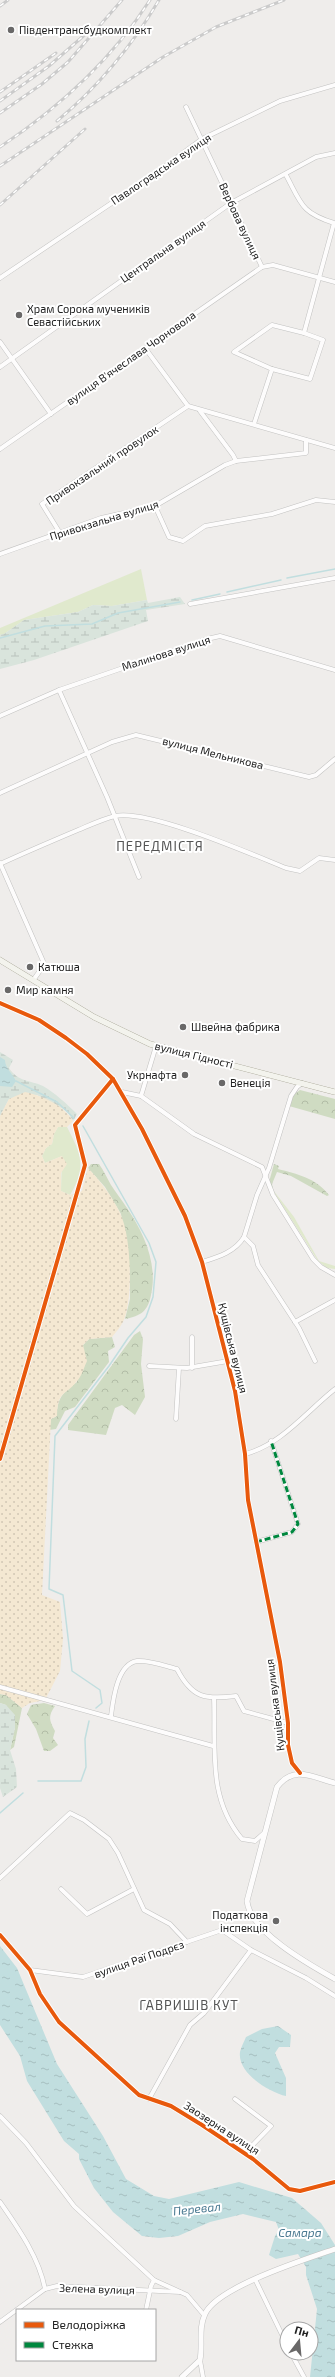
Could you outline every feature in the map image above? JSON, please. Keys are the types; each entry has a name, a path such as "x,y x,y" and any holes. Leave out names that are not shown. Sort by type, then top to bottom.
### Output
{"main road":[{"name":"вулиця Гідності","path":"0,960 113,1027 156,1046 335,1092"}],"street":[{"name":"Павлоградська вулиця","path":"0,278 146,180 202,139 280,101 335,86"},
{"name":"Вербова вулиця","path":"186,107 262,267 273,265 335,282"},
{"name":"Центральна вулиця","path":"0,367 231,203 286,175 316,157 335,153"},
{"path":"286,175 307,211 313,216 334,223 304,333"},
{"name":"вулиця В'ячеслава Чорновола","path":"0,449 262,267"},
{"path":"272,325 304,333 323,340 310,379 272,369 234,352 272,325"},
{"path":"0,342 51,414"},
{"path":"146,348 188,406 335,448"},
{"path":"254,424 272,369"},
{"name":"Привокзальний провулок","path":"60,533 42,504 188,406"},
{"path":"200,410 234,455 236,462"},
{"name":"Привокзальна вулиця","path":"0,554 101,518 155,506 225,465 236,462 306,453 306,440"},
{"path":"155,506 169,537 183,541 205,526 272,514 316,500 335,502"},
{"path":"190,604 335,578"},
{"name":"Малинова вулиця","path":"0,716 59,690 220,636 335,670"},
{"path":"59,690 115,816 138,877"},
{"name":"вулиця Мельникова","path":"0,793 87,753 136,734 309,777 316,776 335,759"},
{"path":"34,979 40,972 43,961 0,863 115,816 127,815 165,823 220,842 286,868 300,871 320,858 335,860"},
{"name":"Кущівська вулиця","path":"0,1003 39,1020 87,1054 113,1079 122,1092 185,1216 202,1262 235,1391 245,1454 248,1500 280,1662 288,1723 288,1745 292,1763 300,1773"},
{"path":"141,1096 156,1046"},
{"path":"0,1459 85,1165 75,1125 113,1079"},
{"path":"202,1262 223,1255 236,1247 244,1237 257,1194 266,1176 291,1096 297,1087 303,1083"},
{"path":"122,1092 141,1096 199,1137 255,1161 262,1166 273,1195 313,1259 321,1267 335,1274"},
{"path":"244,1237 252,1246 258,1265 295,1322 315,1361"},
{"path":"295,1322 335,1300"},
{"path":"192,1336 192,1368"},
{"path":"149,1366 192,1368 228,1361"},
{"path":"176,1419 180,1368"},
{"path":"245,1454 255,1451 271,1441 335,1389"},
{"path":"256,1542 292,1532 298,1524 271,1441"},
{"path":"111,1716 122,1672 129,1664 137,1662 177,1669 187,1687 198,1694 214,1698 236,1696 244,1711 288,1723"},
{"path":"0,1687 111,1716 213,1746"},
{"path":"214,1698 216,1728 213,1746 214,1775 219,1798 234,1829 242,1839 248,1842 255,1841 264,1833"},
{"path":"335,1783 300,1773 289,1776 277,1787 247,1894 247,1906 263,1928 287,1949 335,1979"},
{"path":"0,1878 70,1813 84,1820 109,1839 118,1853 144,1910 170,1924 187,1942"},
{"path":"61,1889 87,1914 134,1889"},
{"name":"вулиця Раї Подрєз","path":"30,1970 83,1977 222,1930 242,1942 251,1950 306,1978 335,1996"},
{"name":"Заозерна вулиця","path":"0,1935 30,1970 40,1994 59,2022 135,2092 149,2099 171,2106 245,2153 289,2189 300,2191 335,2182"},
{"path":"149,2099 190,2025 204,2013 251,1950"},
{"path":"235,2099 271,2126 245,2153"},
{"path":"0,2116 26,2143 74,2206 154,2280 181,2292 197,2305 204,2315"},
{"path":"0,2202 35,2260 43,2277 45,2289"},
{"path":"203,2377 200,2360 202,2324 204,2315 216,2301 255,2279 335,2249"},
{"path":"255,2279 279,2328"},
{"path":"146,2309 154,2280"},
{"name":"Зелена вулиця","path":"18,2309 45,2289 68,2287 181,2292"},
{"name":"Зелена вулиця","path":"0,2322 16,2310"},
{"path":"182,2377 200,2360"},
{"path":"295,2361 304,2377"}],"green space":[{"path":"141,569 147,600 112,606 93,605 78,612 24,620 4,634 0,635 0,628"},
{"path":"180,597 185,604 146,610 148,621 34,660 0,669 0,635 4,634 24,620 78,612 93,605 112,606 147,600 148,603"},
{"path":"0,1052 13,1060 9,1068 16,1076 43,1086 69,1106 77,1114 73,1121 67,1111 37,1095 9,1099 0,1116"},
{"path":"300,1090 335,1099 335,1119 289,1106 293,1095"},
{"path":"58,1127 67,1127 79,1153 79,1176 70,1195 61,1191 62,1156 45,1163 42,1156 46,1148 52,1144 54,1134"},
{"path":"91,1164 99,1164 125,1205 144,1238 151,1260 153,1283 150,1301 143,1312 131,1318 125,1319 130,1299 130,1272 121,1214 105,1187 88,1168"},
{"path":"274,1164 279,1166 278,1169 299,1175 318,1184 329,1195 327,1196 291,1176 277,1172 272,1184 273,1189 269,1182"},
{"path":"270,1186 294,1217 319,1261 335,1266 335,1269 327,1268 318,1261"},
{"path":"140,1331 143,1339 141,1364 145,1397 135,1415 122,1405 115,1408 106,1435 68,1430 68,1425 134,1335"},
{"path":"112,1337 115,1347 108,1351 109,1362 75,1407 65,1411 56,1429 49,1430 51,1419 57,1416 58,1404 62,1396 77,1382 83,1345 89,1339"},
{"path":"0,1694 6,1695 22,1708 14,1747 10,1750 15,1728 6,1705 0,1703"},
{"path":"0,1703 6,1705 15,1715 15,1728 10,1750 16,1769 17,1787 3,1797 0,1788"},
{"path":"44,1703 55,1706 50,1718 51,1724 55,1731 53,1738 58,1745 50,1751 44,1751 36,1729 27,1714 31,1705"}],"sand":[{"path":"25,1092 52,1102 64,1110 73,1121 67,1127 58,1127 54,1134 52,1144 46,1148 42,1156 45,1163 62,1156 67,1164 61,1173 61,1191 70,1195 82,1191 88,1168 106,1189 117,1207 124,1223 129,1249 130,1279 128,1307 123,1322 112,1337 89,1339 83,1345 87,1361 83,1371 79,1379 61,1397 57,1416 51,1419 42,1595 60,1602 63,1639 60,1671 45,1700 30,1703 22,1708 6,1695 0,1694 0,1116 9,1099"}],"water":[{"path":"0,1057 5,1060 6,1066 16,1081 12,1087 0,1086"},
{"name":"Самара","path":"0,1946 17,1968 57,2064 103,2136 126,2179 154,2196 169,2199 239,2182 292,2198 321,2223 335,2245 335,2377 310,2377 312,2361 319,2361 319,2321 316,2321 317,2309 306,2275 306,2267 298,2254 276,2259 269,2255 275,2236 279,2230 276,2222 243,2214 210,2222 178,2236 159,2238 142,2236 113,2212 94,2188 79,2159 79,2154 64,2141 27,2081 20,2056 0,2025"},
{"path":"278,2026 291,2035 290,2047 279,2047 275,2053 286,2078 286,2096 263,2086 249,2074 240,2060 240,2052 246,2037 262,2029"}],"waterway":[{"path":"287,578 335,569"},
{"path":"227,592 281,580"},
{"path":"192,600 220,594"},
{"path":"0,638 45,626 92,624 118,613 180,602"},
{"path":"16,1081 57,1102 74,1118"},
{"path":"83,1126 149,1243 156,1262 153,1297 146,1317 128,1338 109,1366 55,1436 49,1589 63,1595 72,1671 100,1690 102,1703 96,1708"},
{"path":"38,1781 81,1781 86,1767 85,1739 89,1721"},
{"path":"0,1813 23,1793"}],"railway":[{"path":"0,6 8,0"},
{"path":"0,113 42,84 68,62 122,0"},
{"path":"0,147 43,116 83,81 119,43 150,0"},
{"path":"57,121 100,80 126,50 159,0"},
{"path":"0,166 163,57 216,27 284,0"},
{"path":"0,101 49,66 88,32"},
{"path":"0,92 56,53"},
{"path":"0,205 85,129"}],"marked path":[{"path":"256,1542 292,1532 298,1524 271,1441"}],"cycle path":[{"path":"0,1003 39,1020 66,1038 87,1054 113,1079 142,1129 185,1216 202,1262 235,1391 245,1454 248,1500 280,1662 288,1723 288,1745 292,1763 300,1773"},
{"path":"0,1459 85,1165 75,1125 113,1079"},
{"path":"0,1935 30,1970 40,1994 59,2022 139,2095 171,2106 202,2125 253,2159 289,2189 300,2191 335,2182"}],"place":[{"name":"Південтрансбудкомплект","path":"11,30"},
{"name":"Храм Сорока мучеників Севастійських","path":"19,315"},
{"name":"Катюша","path":"30,967"},
{"name":"Мир камня","path":"8,990"},
{"name":"Швейна фабрика","path":"183,1027"},
{"name":"Укрнафта","path":"185,1075"},
{"name":"Венеція","path":"222,1083"},
{"name":"Податкова інспекція","path":"276,1921"}],"district":[{"name":"ПЕРЕДМІСТЯ","path":"160,846"},
{"name":"ГАВРИШІВ КУТ","path":"189,2005"}],"water label":[{"name":"Перевал","path":"197,2209"}]}
